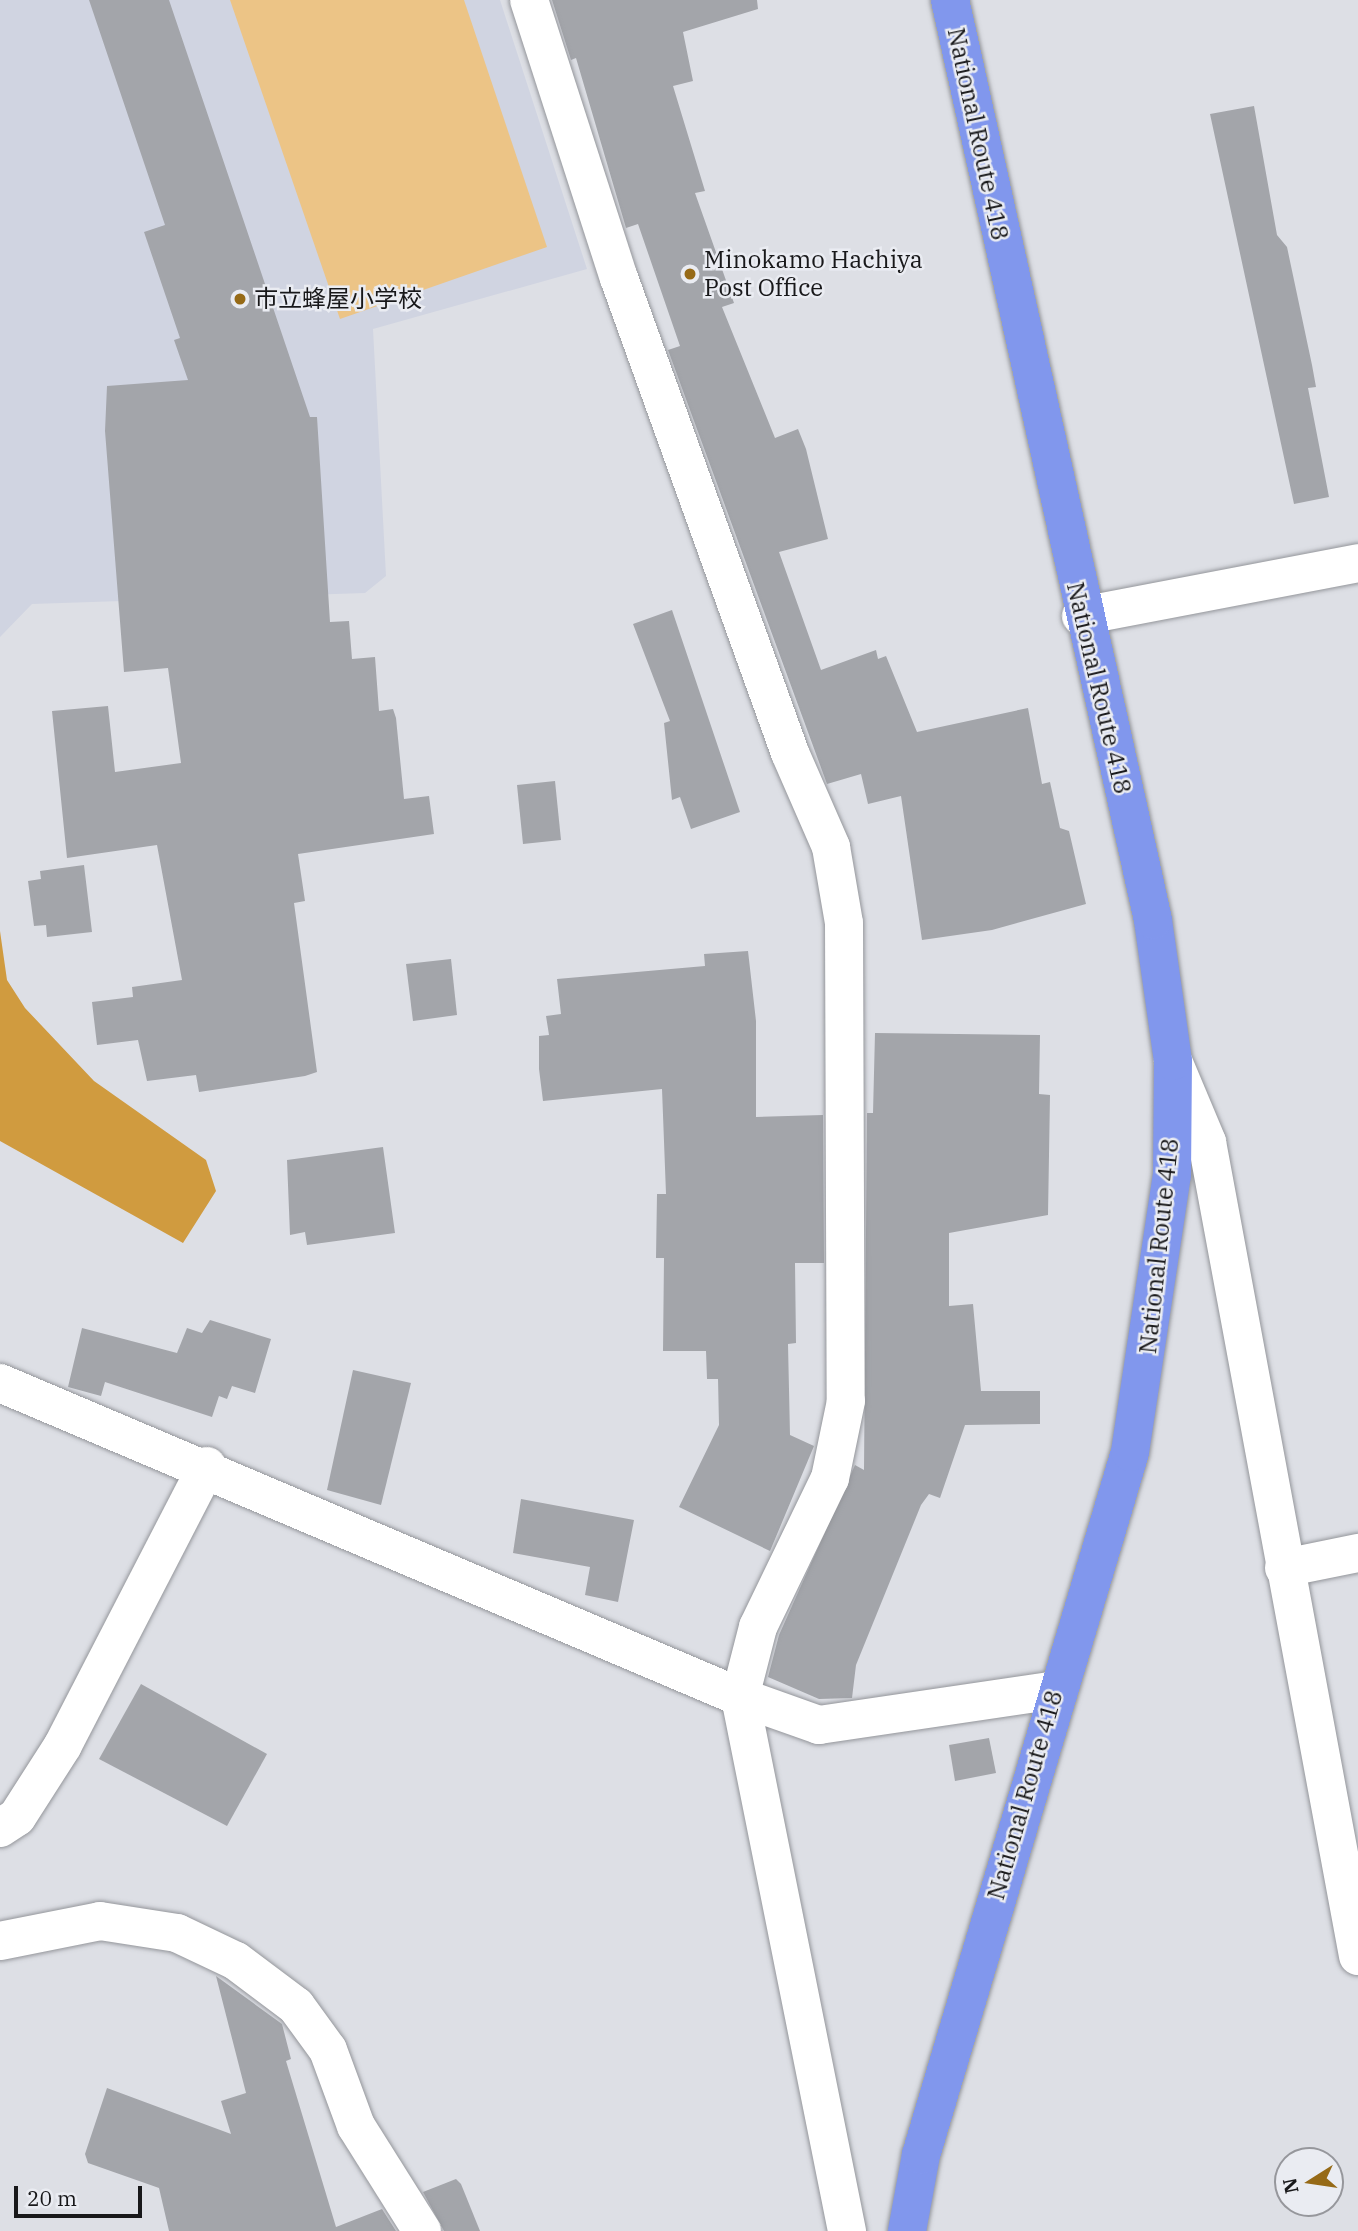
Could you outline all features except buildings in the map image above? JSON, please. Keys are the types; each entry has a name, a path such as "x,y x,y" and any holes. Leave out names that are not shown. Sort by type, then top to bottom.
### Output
{"highway":[{"name":"National Route 418","path":"907,2231 921,2155 1055,1690 1135,1425 1172,1175 1173,1061 1153,920 1081,616 950,0"}],"street":[{"path":"529,0 618,278 790,753 831,847 844,923 846,1401 830,1478 758,1627 740,1697 847,2231"},
{"path":"1081,616 1358,563"},
{"path":"1173,1061 1207,1142 1358,1956"},
{"path":"0,1383 206,1466 740,1697 819,1725 1055,1690"},
{"path":"0,1828 17,1817 63,1745 206,1466"},
{"path":"1284,1568 1358,1553"},
{"path":"0,1941 100,1921 177,1933 236,1961 296,2006 328,2050 356,2126 422,2231"}],"shaded area":[{"name":"市立蜂屋小学校","path":"0,0 500,0 587,269 373,329 386,576 365,593 32,604 0,637"},
{"path":"230,0 464,0 547,247 340,319"},
{"path":"0,931 7,980 25,1008 94,1081 206,1160 216,1191 183,1243 0,1141"}],"place":[{"name":"Minokamo Hachiya Post Office","path":"690,274"},
{"name":"市立蜂屋小学校","path":"240,299"}]}
